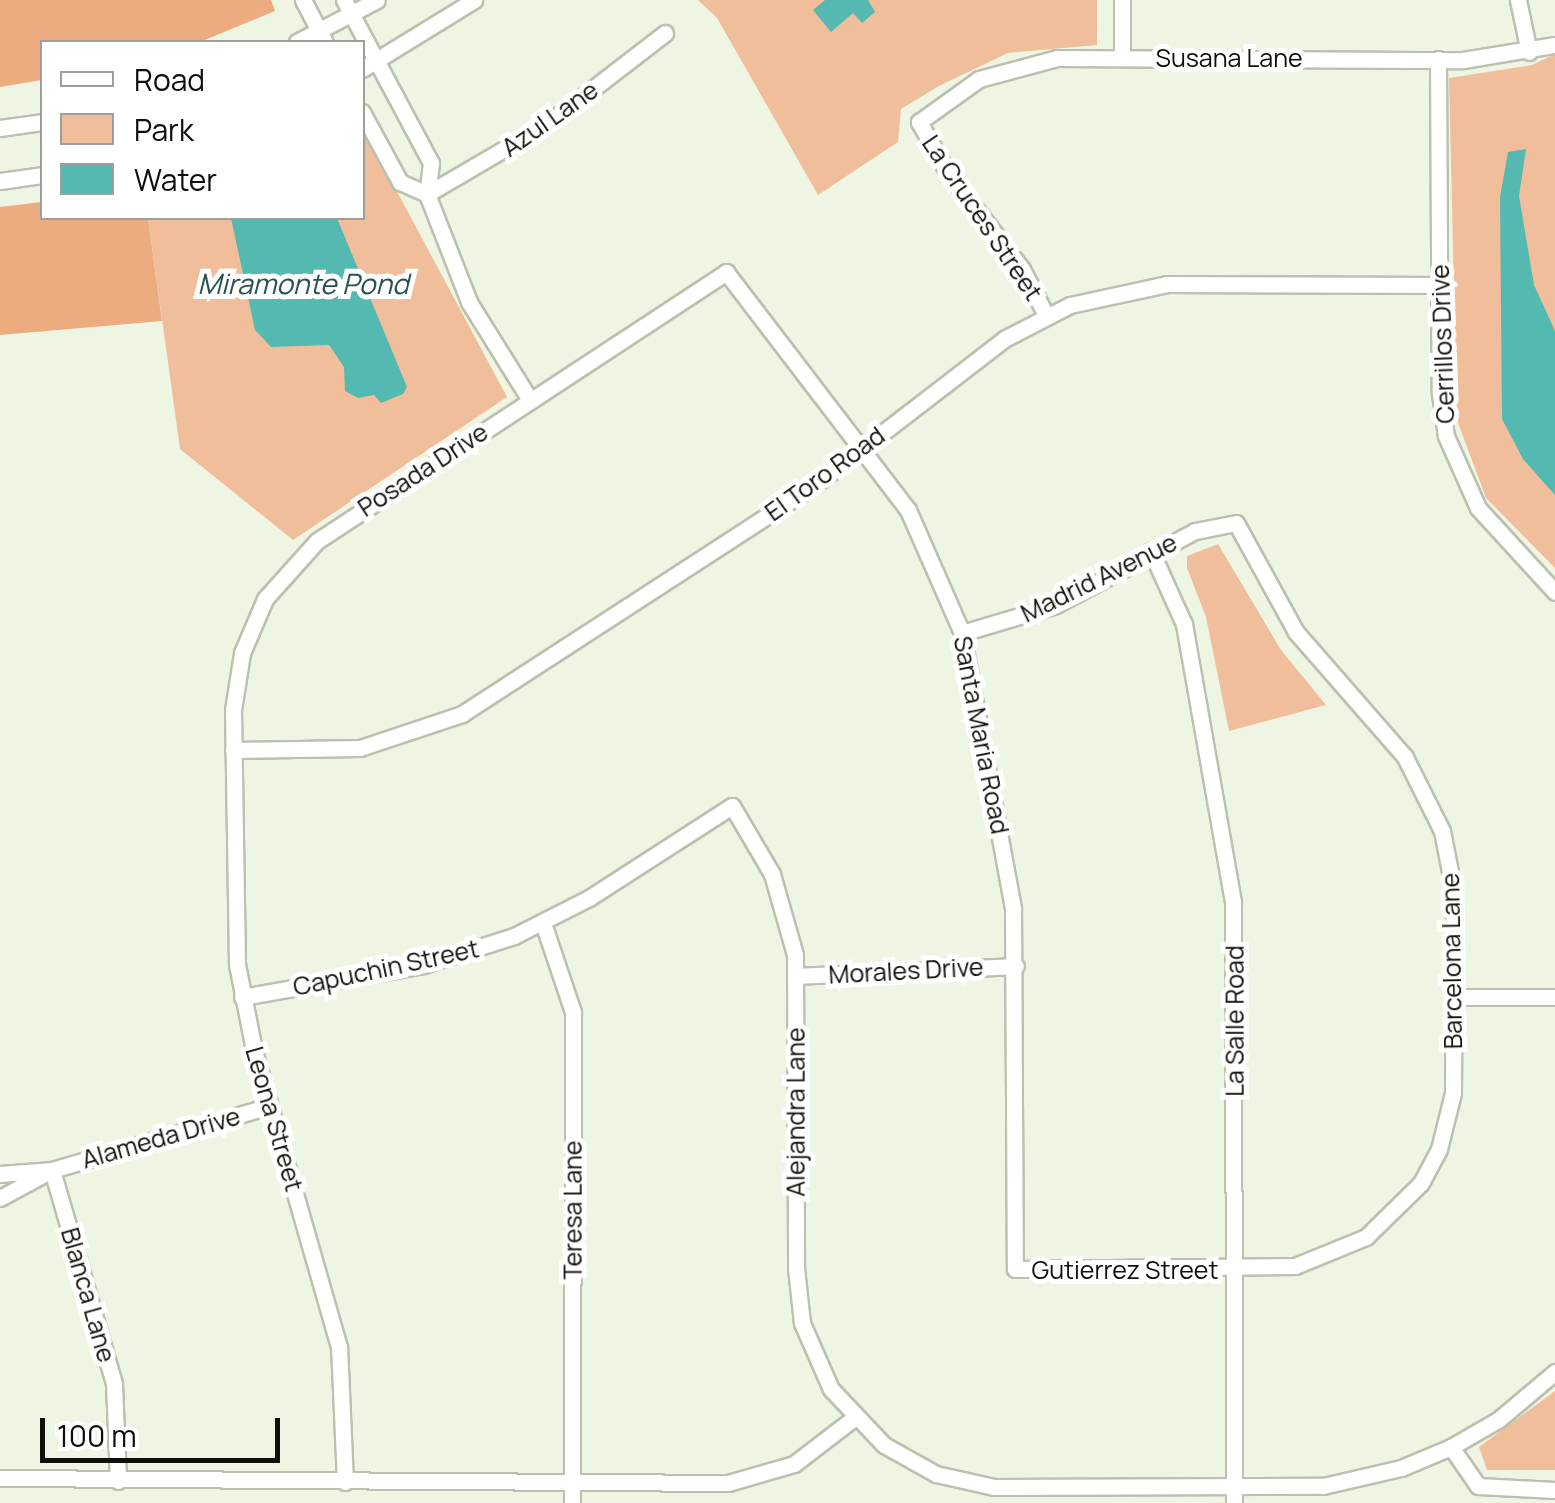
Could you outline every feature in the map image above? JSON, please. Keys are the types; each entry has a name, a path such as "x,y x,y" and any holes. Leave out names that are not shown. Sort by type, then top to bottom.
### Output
{"street":[{"path":"304,0 322,37 348,7 377,0"},
{"path":"474,0 369,65 430,164 427,194 476,317 530,400"},
{"path":"1122,0 1122,57"},
{"path":"1518,0 1530,52"},
{"path":"348,7 360,40"},
{"name":"Azul Lane","path":"427,194 547,124 664,32"},
{"name":"Susana Lane","path":"919,122 961,89 1017,65 1122,57 1438,59 1530,52 1555,45"},
{"name":"Cerrillos Drive","path":"1438,59 1440,397 1452,455 1478,508 1555,592"},
{"path":"365,118 400,182 427,194"},
{"path":"0,128 40,122"},
{"name":"La Cruces Street","path":"919,122 948,173 1022,269 1046,315"},
{"path":"0,181 40,175"},
{"name":"Posada Drive","path":"233,750 242,652 265,599 288,568 333,529 726,272"},
{"name":"Santa Maria Road","path":"726,272 863,448 920,531 962,633 1009,882 1016,966 1015,1269"},
{"name":"El Toro Road","path":"233,750 360,748 443,724 863,448 994,346 1046,315 1118,291 1168,284 1439,284"},
{"name":"Madrid Avenue","path":"962,633 1056,605 1152,550 1217,523 1236,523"},
{"name":"Barcelona Lane","path":"1234,1270 1295,1266 1332,1255 1382,1226 1409,1198 1439,1149 1450,1112 1455,996 1452,871 1427,792 1392,740 1304,642 1236,523"},
{"name":"La Salle Road","path":"1152,550 1184,624 1231,886 1234,1496"},
{"name":"Leona Street","path":"233,750 232,896 242,997 339,1347 346,1482"},
{"name":"Capuchin Street","path":"242,997 423,965 543,923 732,806"},
{"name":"Alejandra Lane","path":"732,806 780,894 796,976 796,1286 814,1357 854,1418"},
{"name":"Teresa Lane","path":"543,923 567,980 574,1028 572,1503"},
{"name":"Morales Drive","path":"796,976 1016,966"},
{"path":"1455,996 1555,997"},
{"name":"Alameda Drive","path":"0,1198 52,1170 270,1106"},
{"name":"Alameda Drive","path":"0,1174 52,1170"},
{"name":"Blanca Lane","path":"52,1170 114,1384 118,1482"},
{"name":"Gutierrez Street","path":"1015,1269 1234,1270"},
{"path":"0,1478 118,1482 711,1484 762,1477 808,1456 854,1418 918,1466 974,1485 1234,1496 1350,1482 1451,1448 1498,1420 1555,1372"},
{"path":"1451,1448 1478,1486 1555,1490"}],"green space":[{"path":"698,0 1097,0 1097,45 1008,53 939,86 901,109 898,142 818,195 717,18"},
{"path":"1555,54 1555,568 1486,498 1457,420 1449,78 1532,65"},
{"path":"365,132 507,397 293,540 180,449 148,220 365,220"},
{"path":"1218,544 1281,650 1326,705 1229,731 1206,617 1187,568 1187,556"},
{"path":"1555,1391 1555,1470 1487,1470 1479,1447"}],"shaded area":[{"path":"0,0 271,0 275,11 205,40 40,40 40,80 0,87"},
{"path":"40,202 40,220 148,220 162,321 0,335 0,207"}],"water":[{"path":"825,0 868,0 875,12 862,23 853,13 831,32 813,10"},
{"path":"1526,149 1519,196 1534,285 1555,331 1555,495 1523,459 1502,419 1500,197 1508,152"},
{"name":"Miramonte Pond","path":"231,220 338,220 407,387 403,394 381,403 374,395 358,398 345,391 344,367 329,345 271,347 255,330"}]}
